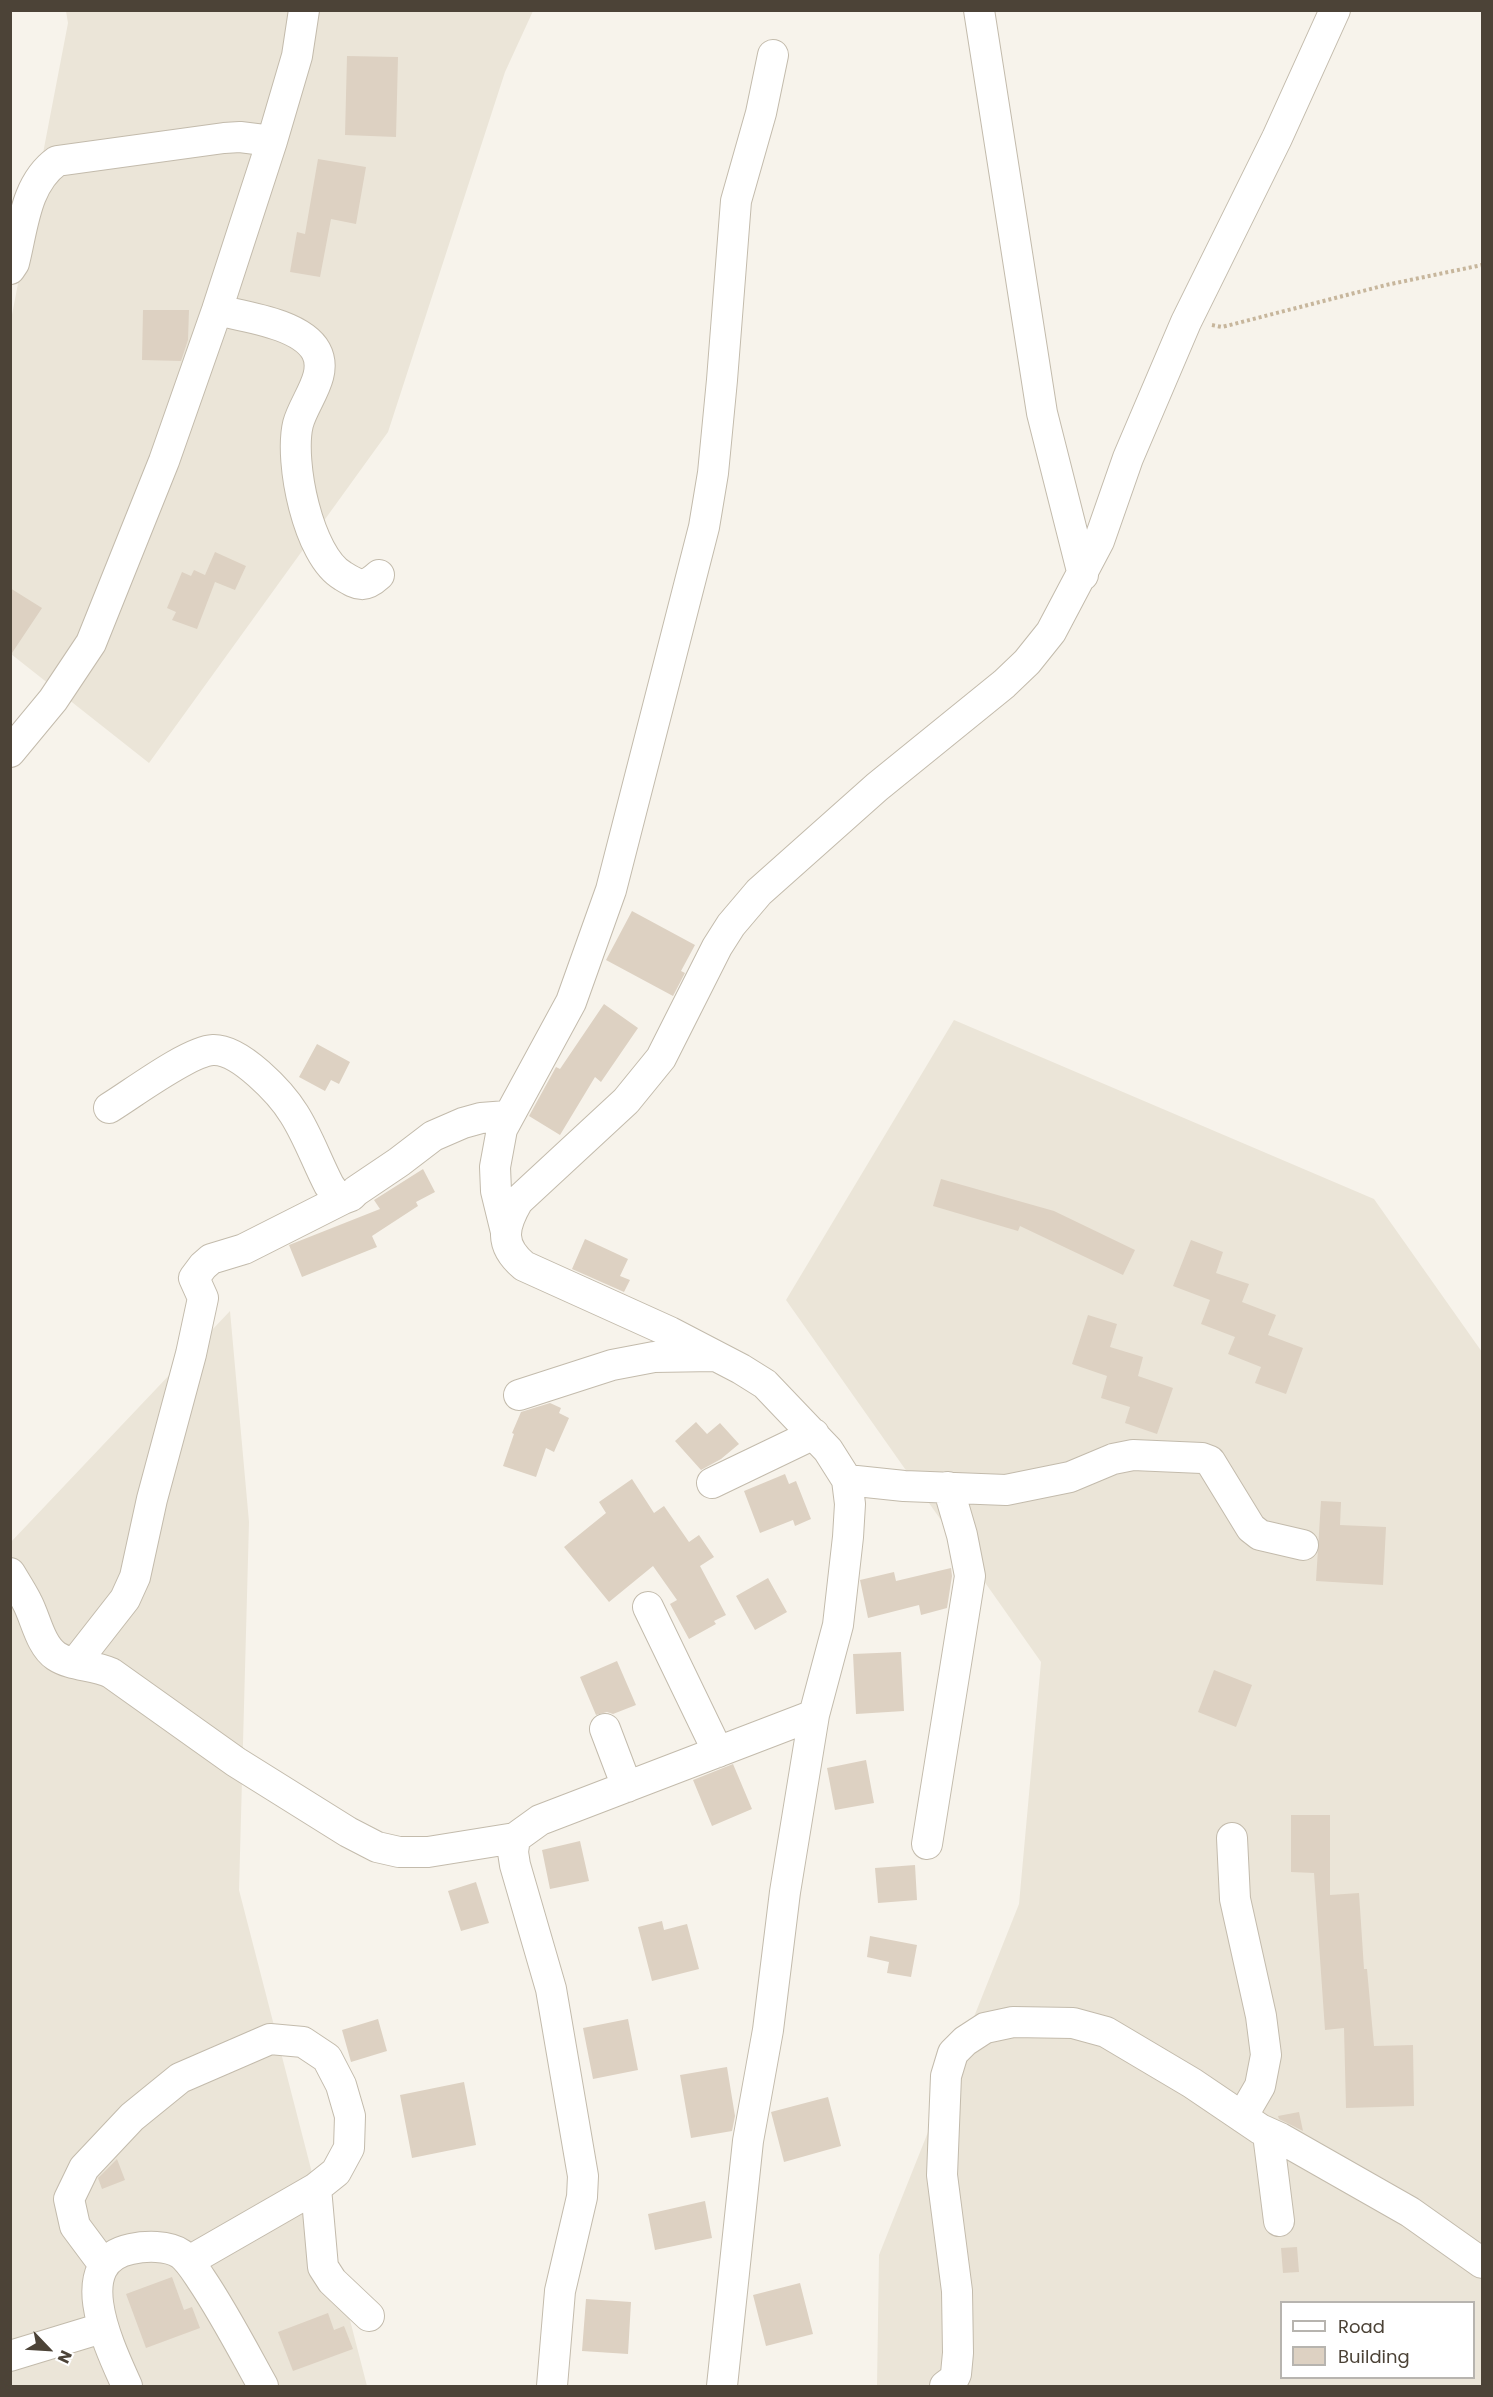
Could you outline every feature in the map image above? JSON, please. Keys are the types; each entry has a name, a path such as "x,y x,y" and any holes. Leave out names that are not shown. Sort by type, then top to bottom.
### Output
{"street":[{"path":"10,752 53,700 91,643 164,461 272,141 297,56 304,10"},
{"path":"979,10 1042,413 1083,575"},
{"path":"506,1232 509,1217 518,1201 626,1101 661,1058 717,947 746,906 877,787 1004,684 1027,662 1051,632 1099,542 1128,458 1186,322 1277,138 1335,10"},
{"path":"722,2386 748,2141 768,2030 785,1892 814,1715 838,1625 848,1537 850,1504 847,1480 836,1461 814,1434 765,1384 670,1332 524,1266 512,1256 507,1247 506,1232 496,1191 495,1167 498,1146 507,1116 535,1071 571,1002 611,890 704,527 713,473 736,201 761,113 772,55"},
{"path":"10,269 14,263 28,204 38,179 57,161 224,138 240,137 272,141"},
{"path":"217,309 299,334 316,352 320,364 318,379 298,424 296,445 302,495 317,545 328,563 340,574 361,585 369,584 379,575"},
{"path":"109,1108 184,1061 214,1050 224,1052 240,1059 264,1078 294,1114 329,1185 336,1195 343,1199"},
{"path":"75,1663 125,1599 135,1577 152,1499 191,1354 203,1298 194,1278 203,1266 211,1259 244,1249 351,1196 434,1136 481,1118 507,1116"},
{"path":"519,1395 612,1365 654,1358 717,1356"},
{"path":"712,1483 814,1434"},
{"path":"847,1480 904,1486 1006,1490 1070,1477 1113,1459 1133,1455 1203,1458 1210,1461 1251,1528 1260,1535 1303,1545"},
{"path":"927,1844 970,1576 962,1534 948,1487"},
{"path":"10,1573 28,1604 45,1643 56,1656 75,1663 97,1666 111,1673 236,1762 348,1832 377,1847 399,1852 428,1852 516,1838 540,1820 814,1715"},
{"path":"648,1607 718,1752"},
{"path":"605,1729 627,1787"},
{"path":"516,1838 513,1851 515,1865 551,1989 583,2176 582,2197 560,2291 552,2386"},
{"path":"1232,1838 1235,1899 1261,2016 1266,2055 1260,2086 1242,2117"},
{"path":"945,2386 953,2380 958,2353 957,2290 942,2175 946,2076 953,2053 965,2041 985,2028 1012,2022 1073,2023 1106,2032 1192,2083 1268,2134 1280,2138 1410,2212 1482,2264"},
{"path":"104,2265 75,2226 69,2199 84,2168 132,2117 180,2078 270,2039 303,2042 327,2058 341,2085 350,2116 349,2148 336,2172 316,2188 189,2261"},
{"path":"1268,2134 1279,2221"},
{"path":"316,2188 323,2267 332,2281 369,2316"},
{"path":"127,2386 102,2328 97,2280 104,2265 121,2251 140,2247 166,2248 180,2253 189,2261 220,2307 262,2386"},
{"path":"10,2356 102,2328"}],"path":[{"path":"1186,322 1222,327 1386,285 1482,265"}],"shaded area":[{"path":"66,11 533,11 505,72 388,432 149,763 11,654 11,320 68,23"},
{"path":"954,1020 1374,1199 1482,1352 1482,2386 877,2386 879,2255 1019,1904 1041,1662 786,1300"},
{"path":"230,1311 249,1522 239,1890 367,2386 11,2386 10,1543"}],"building":[{"path":"347,56 398,57 396,137 345,135"},
{"path":"318,159 366,167 356,224 331,219 320,277 290,272 297,232 305,234"},
{"path":"143,310 189,310 188,340 181,361 142,360"},
{"path":"215,552 246,566 235,590 215,582 197,629 172,620 176,612 167,608 182,572 191,576 194,570 205,575"},
{"path":"10,588 42,608 10,656"},
{"path":"632,911 695,945 681,971 685,973 673,996 606,960"},
{"path":"604,1004 638,1028 601,1082 595,1077 560,1135 529,1116 556,1067 560,1069"},
{"path":"317,1044 350,1062 339,1084 331,1080 325,1091 299,1077"},
{"path":"423,1169 435,1192 416,1202 418,1206 372,1236 377,1247 302,1277 289,1245 380,1209 374,1200"},
{"path":"941,1179 1054,1211 1135,1250 1123,1275 1020,1226 1018,1231 933,1206"},
{"path":"585,1239 628,1259 620,1276 630,1280 624,1292 572,1269"},
{"path":"1191,1240 1223,1252 1216,1273 1249,1284 1242,1302 1276,1315 1268,1335 1303,1348 1286,1394 1255,1383 1261,1367 1228,1354 1235,1337 1201,1324 1210,1300 1173,1286"},
{"path":"1088,1315 1117,1324 1110,1347 1143,1357 1138,1376 1173,1388 1157,1434 1125,1423 1130,1407 1101,1398 1107,1376 1072,1364"},
{"path":"550,1403 561,1408 559,1413 569,1418 554,1452 546,1448 536,1477 503,1466 514,1434 512,1433 521,1412"},
{"path":"696,1422 707,1434 720,1423 739,1444 721,1459 701,1470 675,1441"},
{"path":"785,1474 789,1484 796,1481 811,1519 795,1526 793,1520 760,1533 744,1491"},
{"path":"632,1479 654,1513 664,1506 689,1542 699,1535 714,1557 700,1566 726,1615 714,1621 716,1624 689,1639 670,1604 677,1600 653,1566 609,1602 564,1547 606,1513 599,1502"},
{"path":"1321,1501 1341,1502 1340,1525 1386,1527 1383,1585 1316,1581"},
{"path":"951,1568 947,1608 921,1615 919,1605 868,1618 860,1580 894,1572 896,1581"},
{"path":"768,1578 787,1612 755,1630 736,1596"},
{"path":"901,1652 904,1711 856,1714 853,1654"},
{"path":"617,1661 636,1705 613,1714 607,1712 596,1715 580,1677"},
{"path":"1214,1670 1252,1685 1236,1727 1198,1712"},
{"path":"866,1760 874,1803 835,1810 827,1768"},
{"path":"733,1764 752,1809 712,1826 693,1780"},
{"path":"1291,1815 1330,1815 1330,1895 1359,1893 1364,1969 1367,1969 1374,2046 1413,2045 1414,2106 1346,2108 1344,2028 1325,2030 1314,1873 1291,1872"},
{"path":"580,1841 589,1881 550,1889 542,1850"},
{"path":"915,1865 917,1900 878,1903 875,1868"},
{"path":"476,1882 489,1923 461,1931 448,1891"},
{"path":"662,1921 664,1930 687,1924 699,1969 652,1981 638,1927"},
{"path":"870,1936 917,1945 911,1977 887,1973 889,1962 867,1957"},
{"path":"378,2019 387,2051 351,2062 342,2030"},
{"path":"628,2019 638,2070 593,2079 583,2028"},
{"path":"727,2067 735,2116 732,2131 691,2138 680,2075"},
{"path":"464,2082 476,2145 412,2158 400,2095"},
{"path":"828,2097 841,2146 784,2162 771,2112"},
{"path":"1299,2112 1303,2131 1279,2119 1278,2116"},
{"path":"117,2159 125,2180 102,2189 98,2178"},
{"path":"705,2201 712,2238 655,2250 648,2214"},
{"path":"1297,2247 1299,2272 1283,2273 1281,2248"},
{"path":"172,2277 184,2310 192,2307 200,2328 146,2348 126,2294"},
{"path":"800,2283 813,2334 766,2346 753,2295"},
{"path":"586,2299 631,2302 628,2354 582,2351"},
{"path":"328,2313 334,2330 344,2326 353,2349 293,2371 278,2332"}]}
